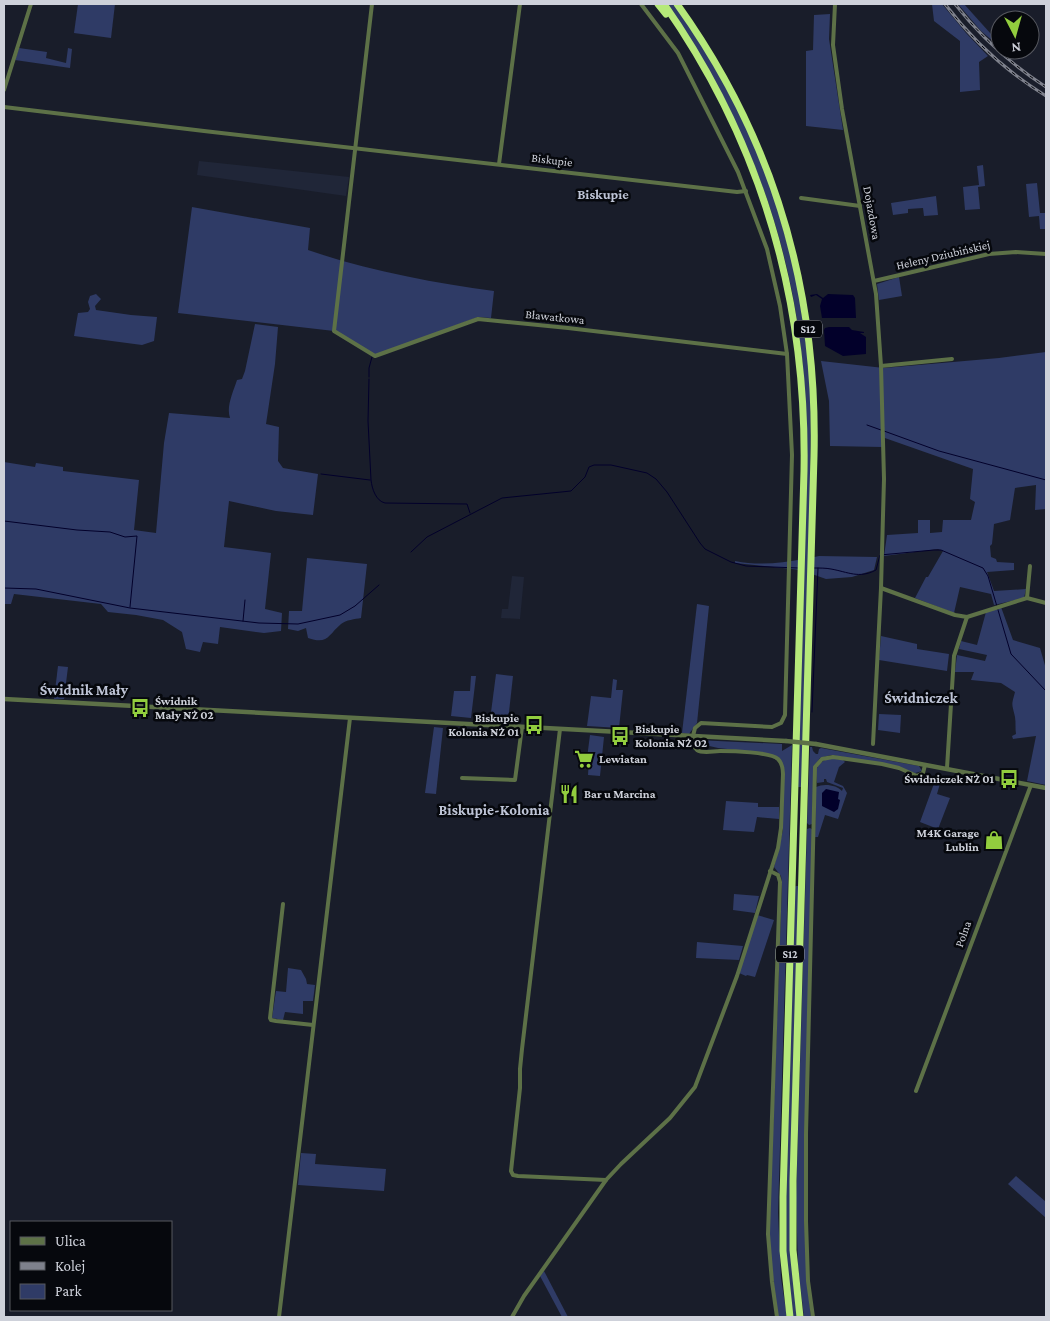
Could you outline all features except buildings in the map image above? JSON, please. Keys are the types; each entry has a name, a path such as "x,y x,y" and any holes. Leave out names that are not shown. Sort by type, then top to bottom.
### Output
{"highway":[{"path":"658,4 689,41"},
{"name":"S12","path":"664,4 689,41 722,99 750,160 771,221 787,279 803,390 804,456 801,590 783,1179 783,1251 790,1317"},
{"name":"S12","path":"677,4 713,58 742,112 769,174 787,227 800,283 810,342 814,391 815,444 792,1181 793,1250 800,1317"},
{"path":"683,4 713,58"}],"street":[{"path":"4,90 30,4"},
{"path":"355,148 372,4"},
{"path":"499,164 520,4"},
{"path":"512,1317 524,1296 606,1180 670,1118 695,1087 737,976 781,834 783,774 780,762 768,755 726,751 701,752 694,747 693,737 695,728 701,723 768,727 779,724 784,718 792,455 788,354 785,329 773,269 764,239 735,165 678,53 641,4"},
{"name":"Dojazdowa","path":"835,4 833,45 842,109 874,281 881,366 884,479 881,588 873,744"},
{"name":"Biskupie","path":"4,107 737,192 746,191"},
{"name":"Bławatkowa","path":"355,148 334,331 375,356 478,319 788,354"},
{"path":"801,198 860,206"},
{"name":"Heleny Dziubińskiej","path":"874,281 987,254 1020,252 1046,254"},
{"path":"881,366 952,359"},
{"path":"1027,598 1030,566"},
{"path":"881,588 966,617 1027,598 1046,603"},
{"path":"947,768 954,656 966,617"},
{"path":"4,699 816,744 1046,788"},
{"path":"279,1317 350,718"},
{"path":"462,778 516,780 522,728"},
{"path":"560,729 522,1049 520,1091 511,1171 513,1175 518,1176 606,1180"},
{"path":"813,1317 808,1280 806,1221 815,770 819,761 830,757 892,766 916,776 922,774 926,765"},
{"name":"Polna","path":"916,1091 1031,785"},
{"path":"770,871 778,875 780,882 768,1234 777,1317"},
{"path":"282,904 270,1018 276,1021 313,1025"}],"shaded area":[{"path":"199,161 349,177 346,196 197,175"},
{"path":"817,294 823,298 828,294 853,295 855,298 856,318 822,318 820,306 822,299 816,295 811,297 810,295"},
{"path":"829,327 849,327 852,330 864,332 860,333 866,337 866,354 843,356 825,346 824,330"},
{"path":"512,576 524,577 520,619 501,618 502,609 508,609"},
{"path":"826,789 839,792 838,809 834,812 822,806 822,793"}],"green space":[{"path":"78,4 115,4 111,38 74,33"},
{"path":"667,4 674,4 698,39 736,105 769,179 796,275 811,380 810,558 819,556 877,557 874,570 852,577 826,579 809,573 802,787 797,787 801,570 735,563 735,561 770,563 804,559 806,419 799,332 778,233 756,170 717,87"},
{"path":"932,4 942,4 988,56 979,62 980,90 960,92 960,41 934,21"},
{"path":"958,4 964,4 990,33 990,39"},
{"path":"830,14 829,39 843,130 806,126 806,51 813,50 814,15"},
{"path":"19,48 47,52 46,58 66,63 68,48 72,49 70,68 15,60"},
{"path":"983,165 985,186 978,187 980,209 965,210 963,187 979,185 977,166"},
{"path":"1037,183 1040,213 1046,213 1046,229 1040,229 1039,216 1029,217 1026,184"},
{"path":"936,196 938,215 924,216 923,208 908,209 908,213 893,215 891,203"},
{"path":"192,207 310,228 308,250 353,264 424,280 494,291 491,318 478,317 375,356 334,331 178,313"},
{"path":"899,277 902,296 879,300 877,284"},
{"path":"96,294 101,299 95,306 96,310 157,317 154,341 142,345 74,336 78,313 88,312 90,309 88,302 90,296"},
{"path":"255,324 278,327 275,364 266,424 279,427 278,461 283,468 318,474 313,515 276,511 229,501 224,547 271,553 265,609 282,613 281,631 264,633 220,627 218,644 203,642 200,652 186,649 182,632 163,620 108,612 101,604 14,594 11,604 4,604 4,462 35,467 36,463 63,467 63,471 139,480 134,530 156,533 164,443 169,413 230,418 230,399 237,380 242,379 245,371"},
{"path":"1046,352 1046,509 1035,510 1036,485 1015,488 1010,520 994,524 992,544 990,546 991,557 996,559 997,562 1014,563 1014,570 987,572 994,591 1026,589 1024,598 994,605 991,594 960,587 954,613 915,598 943,551 938,549 884,556 887,535 918,533 918,520 930,520 930,533 942,532 943,520 971,520 975,502 970,499 973,469 882,437 882,447 830,446 829,401 821,361 884,368"},
{"path":"307,558 367,564 361,618 343,623 324,640 308,638 306,628 298,631 288,629 289,611 302,611"},
{"path":"697,604 709,606 697,723 689,734 682,733"},
{"path":"1001,607 1013,640 1040,648 1046,669 1046,785 1027,781 1036,736 1013,739 1012,736 1016,734 1012,705 1015,692 1001,683 971,680 974,672 955,672 957,655 985,661 987,655 959,649 961,641 977,645 986,612"},
{"path":"881,636 917,644 917,649 949,654 947,671 879,660"},
{"path":"58,666 68,667 64,699 54,699"},
{"path":"496,674 513,676 508,721 490,720"},
{"path":"471,676 476,676 471,718 451,716 454,691 470,691"},
{"path":"613,679 617,680 616,690 623,690 619,728 587,726 591,696 611,698"},
{"path":"879,714 901,715 900,733 878,730"},
{"path":"434,727 443,728 436,794 425,793"},
{"path":"590,735 604,737 600,776 588,775 589,759 587,758"},
{"path":"697,740 782,744 782,751 792,745 778,1213 781,1278 787,1317 777,1317 770,1248 782,884 781,876 774,867 783,830 783,764 765,753 718,748 705,745"},
{"path":"810,747 812,747 816,754 818,754 821,748 919,766 922,771 915,773 892,765 831,755 820,758 814,766 812,824 809,825 807,823"},
{"path":"830,758 845,762 839,767 834,782 843,786 847,793 838,819 825,815 818,837 815,837 816,787 830,785 842,791 843,788 827,782 826,779 824,779 824,782 817,783 816,774 819,764"},
{"path":"936,778 941,780 937,794 950,798 938,829 920,822"},
{"path":"726,801 758,803 758,807 779,807 779,819 757,817 754,832 723,830"},
{"path":"807,829 813,830 805,1135 807,1280 811,1317 804,1317 798,1266 796,1198"},
{"path":"799,886 792,1128 798,1317 792,1317 787,1274 784,1214 794,887"},
{"path":"734,894 759,896 755,913 733,910"},
{"path":"757,915 774,920 755,977 739,973"},
{"path":"697,942 743,946 739,960 696,958"},
{"path":"288,968 301,970 307,984 315,985 313,1001 303,1001 303,1014 285,1012 283,1020 272,1018 276,991 286,992"},
{"path":"301,1153 316,1154 315,1164 386,1169 384,1191 298,1185"},
{"path":"1016,1176 1046,1202 1046,1218 1008,1184"},
{"path":"544,1271 568,1317 562,1317 540,1276"}],"waterway":[{"path":"369,377 372,357"},
{"path":"369,379 368,421 371,480 373,491 379,500 385,503 467,504 470,513"},
{"path":"867,425 881,430"},
{"path":"884,431 939,451 1046,480"},
{"path":"411,552 427,537 502,498 571,491 585,477 589,467 594,465 611,465 647,473 656,479 667,492 705,549 731,562 746,566 798,568"},
{"path":"321,474 370,480"},
{"path":"4,521 110,532 125,537 137,536 130,607"},
{"path":"814,568 864,574 876,570 880,555 934,550 941,550 983,568 988,576 1011,654 1046,691"},
{"path":"812,712 818,568"},
{"path":"4,588 36,589 130,608 259,623 298,624 340,615 355,606 379,585"},
{"path":"243,621 245,600"}],"railway":[{"path":"945,4 967,31 991,55 1018,77 1046,96"},
{"path":"955,4 997,49 1046,87"}],"place":[{"name":"Świdnik Mały NŻ 02","path":"140,708"},
{"name":"Biskupie Kolonia NŻ 01","path":"534,725"},
{"name":"Biskupie Kolonia NŻ 02","path":"620,736"},
{"name":"Lewiatan","path":"584,759"},
{"name":"Świdniczek NŻ 01","path":"1009,779"},
{"name":"Bar u Marcina","path":"569,794"},
{"name":"M4K Garage Lublin","path":"994,840"}],"district":[{"name":"Biskupie","path":"603,194"},
{"name":"Świdnik Mały","path":"84,690"},
{"name":"Świdniczek","path":"921,698"},
{"name":"Biskupie-Kolonia","path":"494,810"}]}
